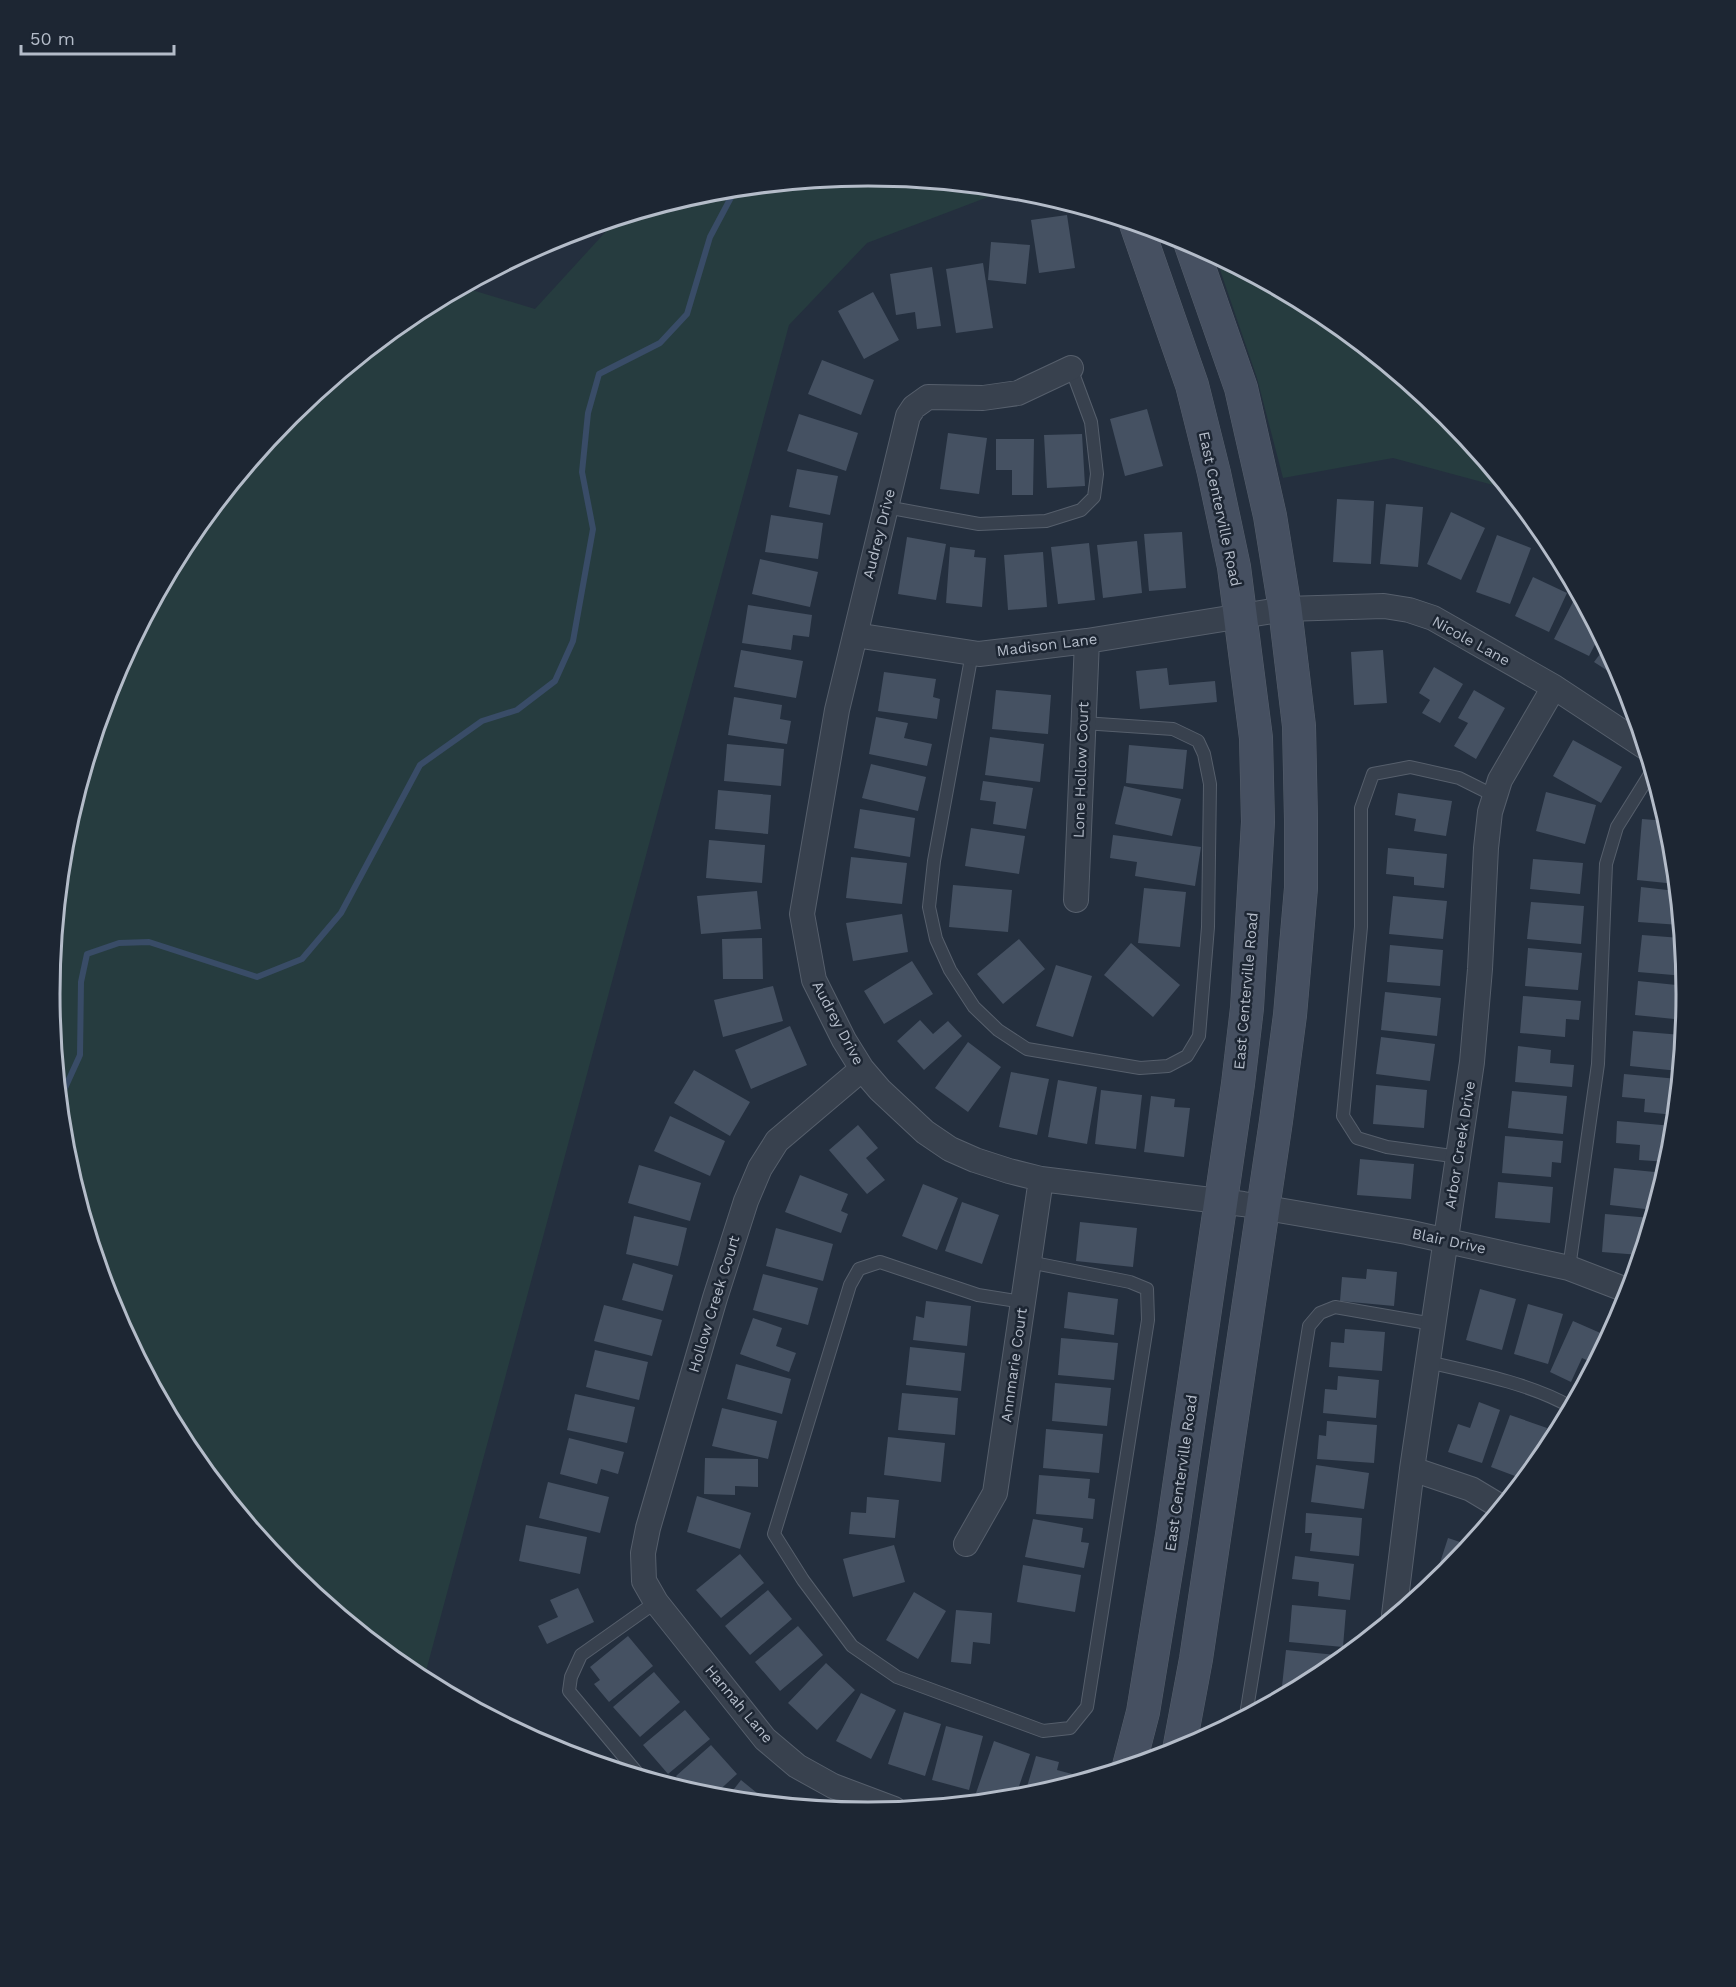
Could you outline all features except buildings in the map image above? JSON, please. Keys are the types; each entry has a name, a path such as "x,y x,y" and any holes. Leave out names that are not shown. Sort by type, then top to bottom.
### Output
{"main road":[{"name":"East Centerville Road","path":"1131,1758 1143,1712 1168,1558 1238,1084 1247,1008 1258,822 1257,738 1234,567 1192,385 1139,232"},
{"path":"1181,1738 1196,1659 1265,1208 1290,1016 1301,888 1299,726 1285,609 1270,516 1241,388 1195,255"}],"street":[{"name":"Audrey Drive","path":"1071,368 1018,393 983,398 928,397 914,407 908,416 837,710 802,914 814,980 844,1040 862,1069 880,1090 925,1132 950,1149 986,1164 1041,1179 1265,1208"},
{"name":"Nicole Lane","path":"1240,615 1285,609 1384,606 1409,610 1433,618 1554,687 1635,741"},
{"name":"Madison Lane","path":"855,635 979,654 1087,640 1240,615"},
{"name":"Lone Hollow Court","path":"1076,900 1087,640"},
{"name":"Arbor Creek Drive","path":"1395,1606 1412,1469 1472,1062 1490,812 1500,780 1554,687"},
{"name":"Hollow Creek Court","path":"650,1591 643,1553 648,1528 715,1298 746,1201 755,1179 777,1140 862,1069"},
{"name":"Annmarie Court","path":"966,1544 996,1493 1041,1179"},
{"name":"Blair Drive","path":"1265,1208 1445,1239 1569,1268 1620,1288"},
{"path":"1412,1469 1471,1489 1495,1502"},
{"name":"Hannah Lane","path":"650,1591 765,1739 797,1766 824,1781 872,1802"}],"lane":[{"path":"886,507 979,524 1046,521 1082,510 1094,497 1097,474 1091,422 1071,368"},
{"path":"972,653 934,861 929,907 936,939 950,970 974,1007 998,1030 1027,1049 1140,1068 1168,1066 1186,1056 1199,1036 1208,927 1210,784 1204,754 1198,741 1173,729 1083,723"},
{"path":"1459,1157 1387,1147 1357,1138 1343,1116 1361,927 1361,808 1372,774 1410,767 1459,778 1495,796"},
{"path":"1569,1268 1598,1064 1606,864 1617,827 1647,780"},
{"path":"1023,1302 978,1295 880,1262 859,1269 850,1285 774,1534 803,1580 852,1646 897,1677 1043,1731 1070,1728 1087,1707 1148,1320 1147,1289 1130,1282 1029,1262"},
{"path":"1247,1706 1309,1326 1320,1313 1335,1307 1433,1324"},
{"path":"1428,1362 1487,1376 1556,1398 1565,1403"},
{"path":"632,1766 569,1690 571,1677 581,1655 650,1591"}],"green space":[{"path":"815,187 921,187 992,195 867,243 789,325 426,1670 376,1635 335,1601 261,1526 196,1442 143,1351 103,1253 76,1151 67,1099 62,1046 60,994 62,941 67,888 76,836 103,734 143,636 168,589 227,502 297,422 335,386 376,352 419,322 472,290 535,309 609,228 659,213 763,192"},
{"path":"1219,266 1272,294 1360,352 1439,422 1495,486 1393,458 1283,478 1257,378"}],"waterway":[{"path":"66,1086 80,1055 81,982 87,954 119,943 149,942 257,977 302,959 341,913 420,765 482,721 517,710 555,681 573,641 593,529 582,472 588,413 599,374 660,343 687,314 710,237 731,197"}]}
